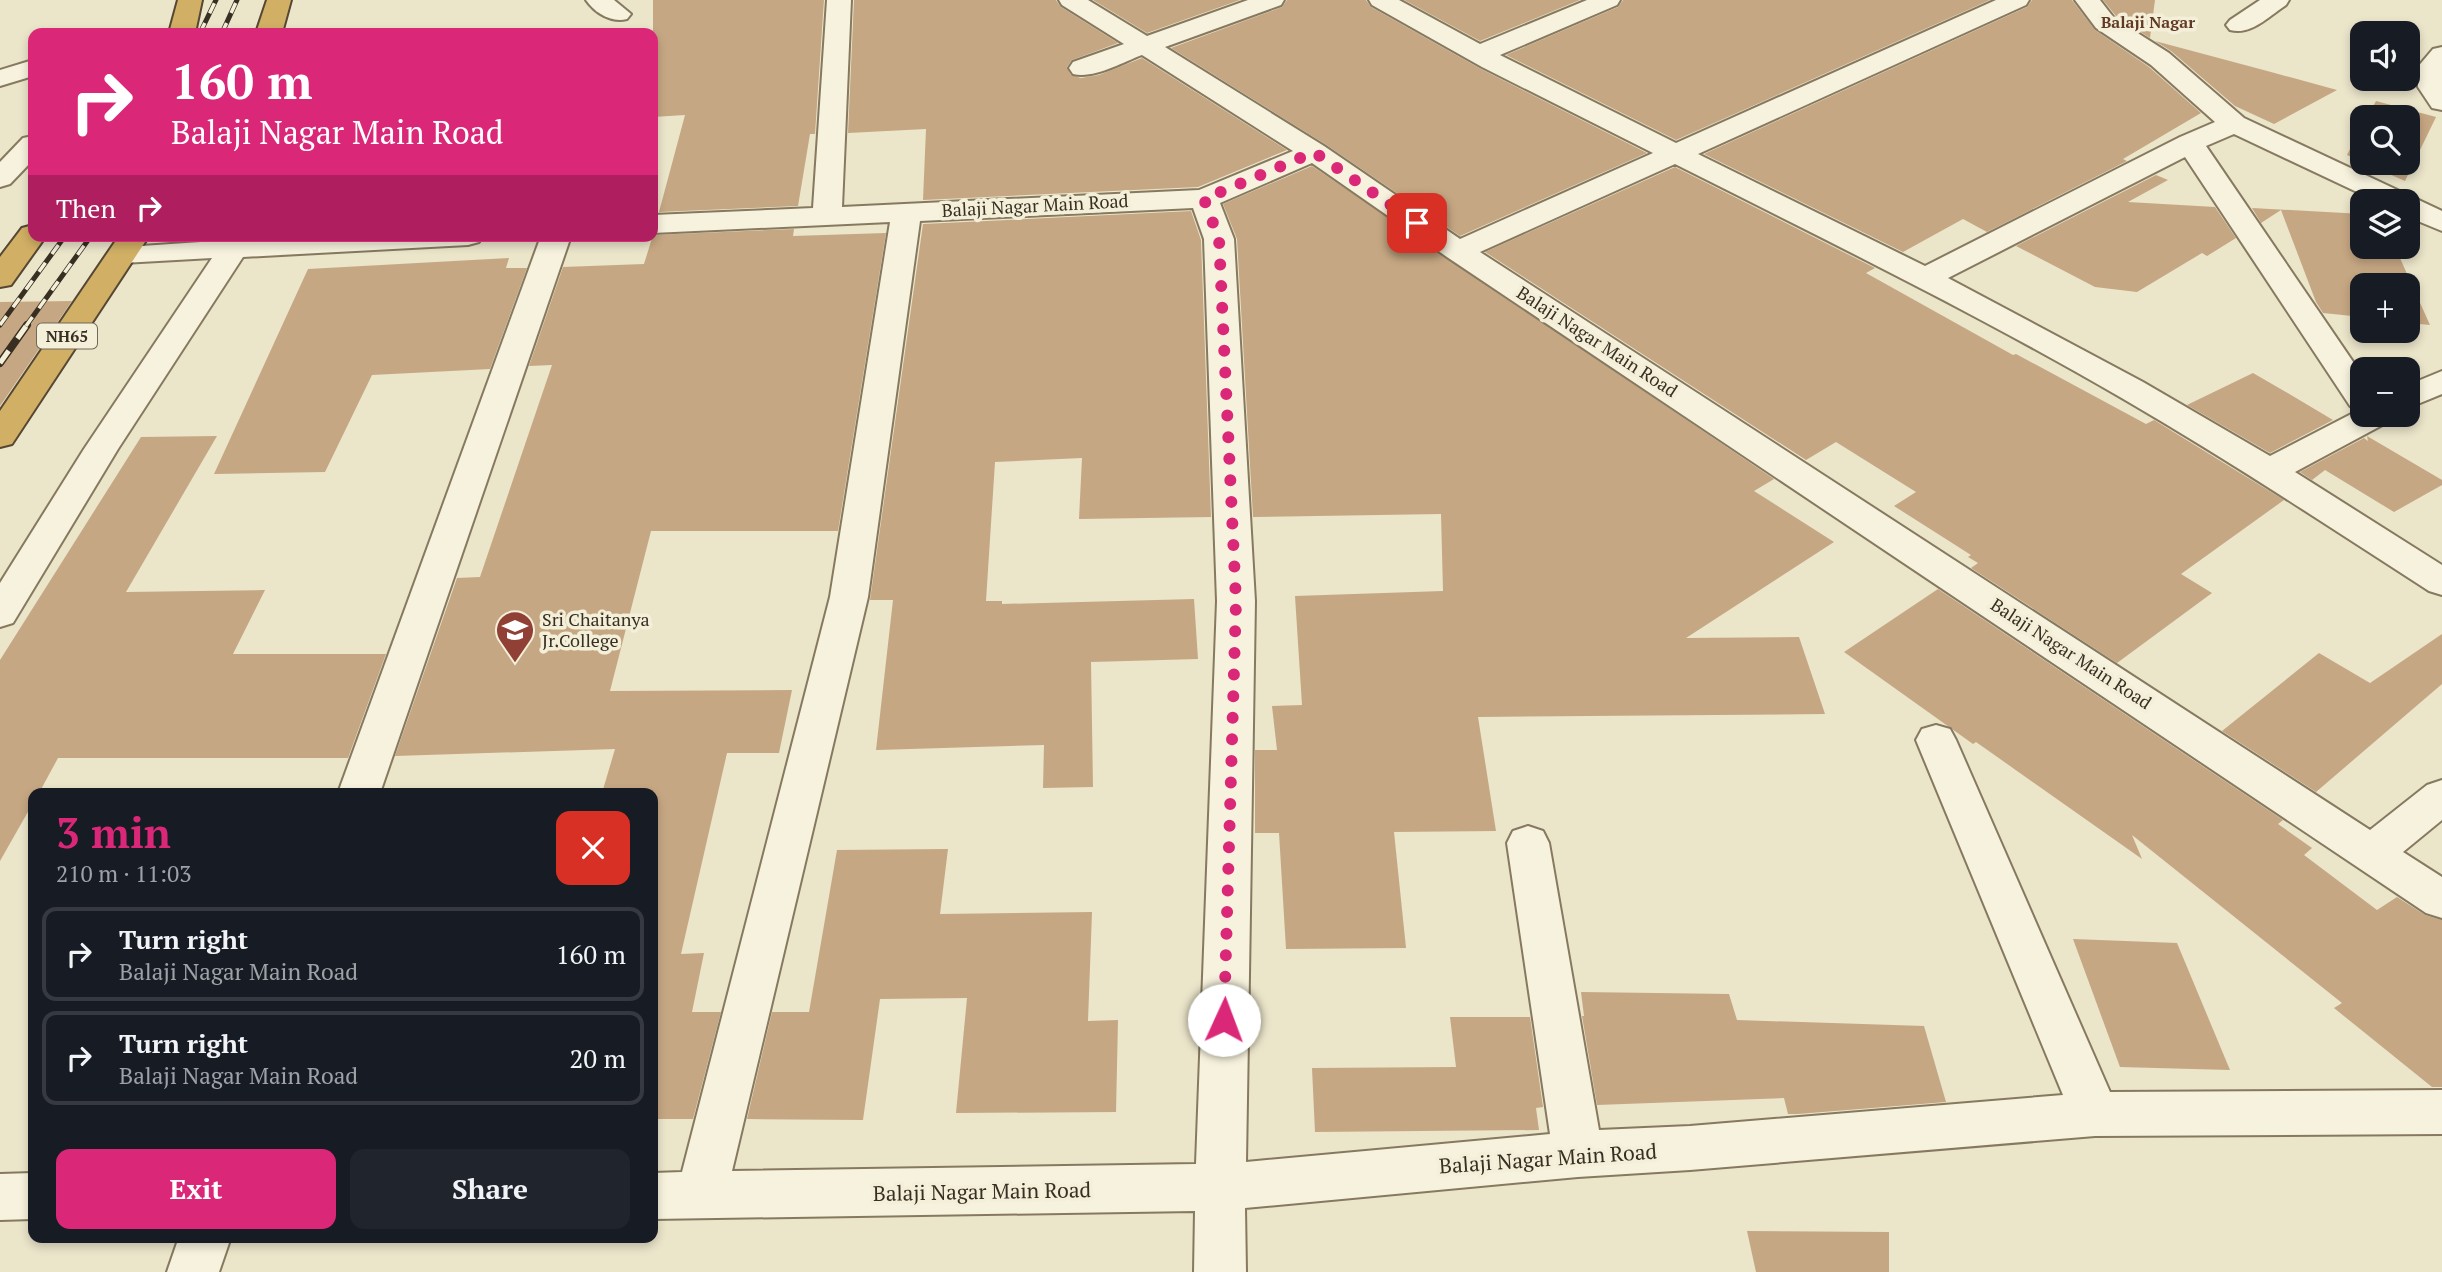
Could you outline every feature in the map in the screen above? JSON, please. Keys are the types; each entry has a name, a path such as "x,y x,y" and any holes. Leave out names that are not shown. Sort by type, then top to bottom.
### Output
{"highway":[{"path":"183,28 190,0"},
{"path":"271,28 279,0"},
{"path":"0,278 28,241"},
{"name":"NH65","path":"0,436 128,245"}],"street":[{"path":"827,214 839,0"},
{"path":"1071,0 1314,152"},
{"path":"1082,68 1272,0"},
{"path":"1381,0 1480,54 1925,278 2131,389 2269,471 2442,582"},
{"path":"1480,54 1608,0"},
{"path":"2087,0 2105,23 2160,59 2234,124 2373,189"},
{"path":"2239,25 2277,0"},
{"path":"1458,251 2007,2"},
{"path":"2442,55 2429,69 2431,87 2442,102"},
{"path":"0,78 28,70"},
{"path":"1925,278 2190,143 2234,124"},
{"path":"2190,143 2350,380"},
{"path":"0,178 28,149"},
{"name":"Balaji Nagar Main Road","path":"658,225 827,214 1204,199 1314,152 1458,251 2442,900"},
{"path":"0,186 28,178"},
{"path":"1204,199 1219,239 1236,601 1220,1272"},
{"path":"701,1197 849,597 906,212"},
{"path":"2420,212 2442,222"},
{"path":"128,245 233,249 359,242"},
{"path":"361,788 554,242"},
{"path":"0,614 101,449 233,249"},
{"path":"2420,392 2442,381"},
{"path":"2269,471 2350,423"},
{"path":"1936,740 2095,1114"},
{"path":"2372,852 2442,796"},
{"path":"1528,843 1578,1154"},
{"name":"Balaji Nagar Main Road","path":"658,1196 1220,1187 1578,1154 1690,1148 2095,1114 2442,1112"},
{"path":"0,1196 28,1196"},
{"path":"193,1272 203,1243"}],"building":[{"path":"653,0 824,0 815,134 810,134 798,206 659,212 685,115 658,117 658,28 653,28"},
{"path":"854,0 1056,0 1061,7 1118,43 1072,60 1067,67 1071,75 1081,78 1099,75 1142,58 1287,150 1198,187 923,200 926,129 848,133"},
{"path":"1093,0 1240,0 1147,33"},
{"path":"1287,0 1366,0 1371,7 1481,69 1647,153 1460,236 1325,144 1171,48 1282,7"},
{"path":"1404,0 1580,0 1480,41"},
{"path":"1623,0 1990,0 1676,140 1506,55 1618,7"},
{"path":"2032,0 2072,0 2095,30 2149,67 2201,113 2123,159 2127,161 1987,232 1963,219 1903,252 1704,154 2027,7"},
{"path":"2103,0 2155,0 2150,38 2116,16"},
{"path":"2155,41 2337,90 2274,124 2235,106 2171,51"},
{"path":"2376,101 2391,105 2374,105"},
{"path":"2420,113 2436,117 2420,150"},
{"path":"1312,166 1774,479 1754,491 1834,542 1686,638 1799,637 1825,714 1478,717 1496,831 1394,832 1406,948 1286,949 1279,833 1255,833 1255,750 1277,750 1272,706 1302,705 1295,596 1443,591 1441,514 1253,517 1237,239 1223,204"},
{"path":"1675,167 1875,268 1866,273 2013,355 2016,354 2146,424 2154,420 2284,500 2181,574 2212,593 2117,663 1971,568 1978,563 1968,557 1971,555 1894,506 1916,492 1836,442 1806,460 1485,252"},
{"path":"2156,175 2168,180 2128,202 2215,207 2236,238 2207,256 2202,253 2137,292 2095,287 2016,246"},
{"path":"2391,175 2408,175 2405,181"},
{"path":"2252,208 2350,213 2350,259 2400,259 2407,273 2350,273 2350,316 2323,313 2316,302 2281,210 2261,223"},
{"path":"1191,211 1201,240 1211,517 1079,519 1082,458 995,462 986,601 1002,601 1002,604 1194,599 1198,659 1091,662 1093,787 1043,788 1044,745 876,750 893,600 870,600 923,224"},
{"path":"794,229 793,236 886,233 838,531 651,531 610,691 792,690 779,753 727,753 681,954 704,953 692,1012 721,1012 693,1119 658,1119 658,788 603,788 615,749 395,756 457,578 480,577 552,365 529,366 563,267 644,264 651,242 658,242 658,235"},
{"path":"509,258 506,268 527,268 490,369 372,375 325,472 214,474 308,269"},
{"path":"72,301 0,406 0,302"},
{"path":"2420,303 2430,325 2420,324"},
{"path":"2253,373 2333,420 2270,453 2187,405"},
{"path":"217,436 126,592 265,590 233,654 386,654 348,758 58,758 42,788 28,788 28,812 0,861 0,660 141,437"},
{"path":"2367,436 2442,480 2442,485 2394,512 2325,470 2312,480 2300,472 2364,438 2368,441"},
{"path":"1938,589 2283,820 2278,824 2312,848 2304,855 2377,910 2397,897 2425,915 2442,920 2442,1087 2432,1087 2334,1008 2342,1003 2132,835 2142,859 1844,652"},
{"path":"2442,634 2442,684 2316,792 2222,731 2319,653 2370,683"},
{"path":"948,849 940,914 1092,912 1088,1021 1118,1020 1116,1112 956,1113 967,998 880,999 863,1120 747,1119 772,1012 809,1012 837,850"},
{"path":"2073,939 2177,943 2230,1070 2120,1067"},
{"path":"1581,992 1729,994 1737,1020 1924,1026 1946,1102 1798,1114 1788,1114 1784,1098 1597,1105 1582,1016"},
{"path":"1450,1017 1530,1017 1543,1107 1536,1108 1539,1130 1315,1132 1312,1068 1456,1067"},
{"path":"1747,1231 1889,1232 1889,1272 1756,1272"}],"railway":[{"path":"202,28 216,0"},
{"path":"224,28 237,0"},
{"path":"0,325 61,242"},
{"path":"26,326 87,242"},
{"path":"0,363 27,325"}],"place":[{"name":"Sri Chaitanya Jr.College","path":"515,664"}],"district":[{"name":"Balaji Nagar","path":"2148,22"}],"route":[{"path":"1224,1020 1236,601 1219,239 1204,199 1314,152 1417,223"}]}
